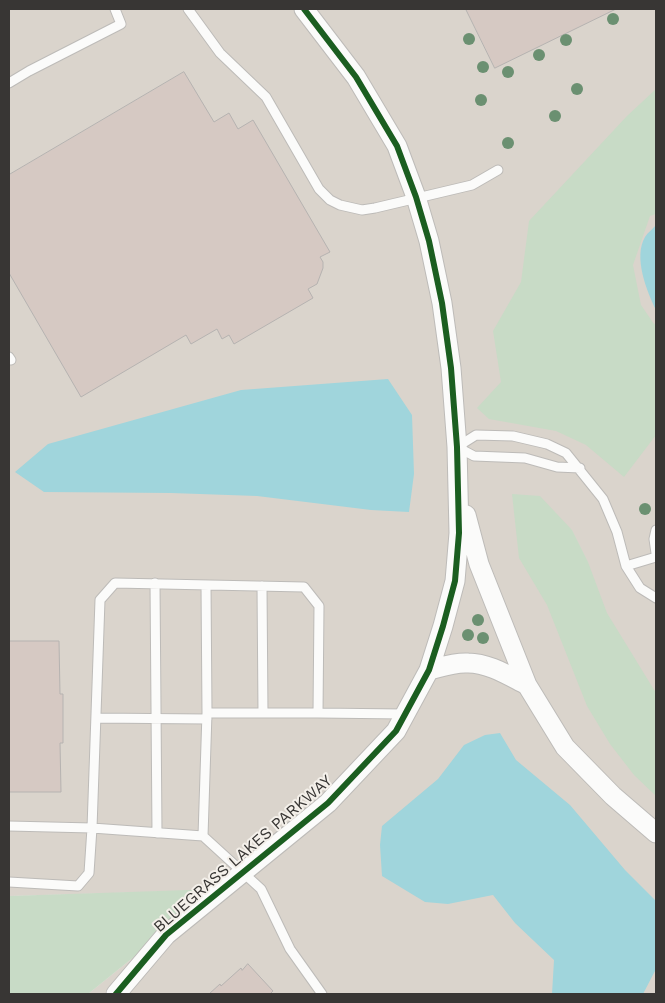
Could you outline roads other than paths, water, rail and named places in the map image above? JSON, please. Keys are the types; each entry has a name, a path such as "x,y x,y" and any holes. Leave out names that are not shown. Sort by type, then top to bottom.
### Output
{"street":[{"name":"BLUEGRASS LAKES PARKWAY","path":"116,994 166,935 328,803 396,731 429,670 455,581 459,533 459,484 451,368 442,303 429,241 397,146 377,111 334,47 304,9"},
{"name":"BLUEGRASS LAKES PARKWAY","path":"459,484 479,564 528,684 564,748 613,796 656,833"},
{"path":"429,670 466,663 480,664 528,684"}],"lane":[{"path":"9,83 28,71 122,24 115,9"},
{"path":"188,9 220,54 266,97 312,179 330,200 349,208 362,210 375,208 472,185 498,170"},
{"path":"580,468 557,468 525,458 474,456 457,447 476,435 514,436 547,444 566,453 580,468 603,499 617,532 626,566 640,588 656,598"},
{"path":"656,530 654,539 656,553"},
{"path":"626,566 656,557"},
{"path":"9,882 78,886 89,873 100,600 115,583 304,587 319,606 318,714"},
{"path":"155,583 157,833"},
{"path":"203,836 207,716 206,585"},
{"path":"262,586 263,713"},
{"path":"96,718 156,719 263,713 404,714"},
{"path":"9,826 92,828 203,836 261,889 290,949 322,994"}],"water":[{"path":"656,225 656,310 645,284 640,254 645,237"},
{"path":"388,379 412,415 414,474 409,512 371,510 257,496 44,492 15,472 48,444 241,390"},
{"path":"500,733 516,760 570,805 625,870 656,901 656,969 643,994 552,994 554,960 515,923 493,895 448,904 425,902 382,876 380,845 382,826 438,779 464,745 485,735"}]}
